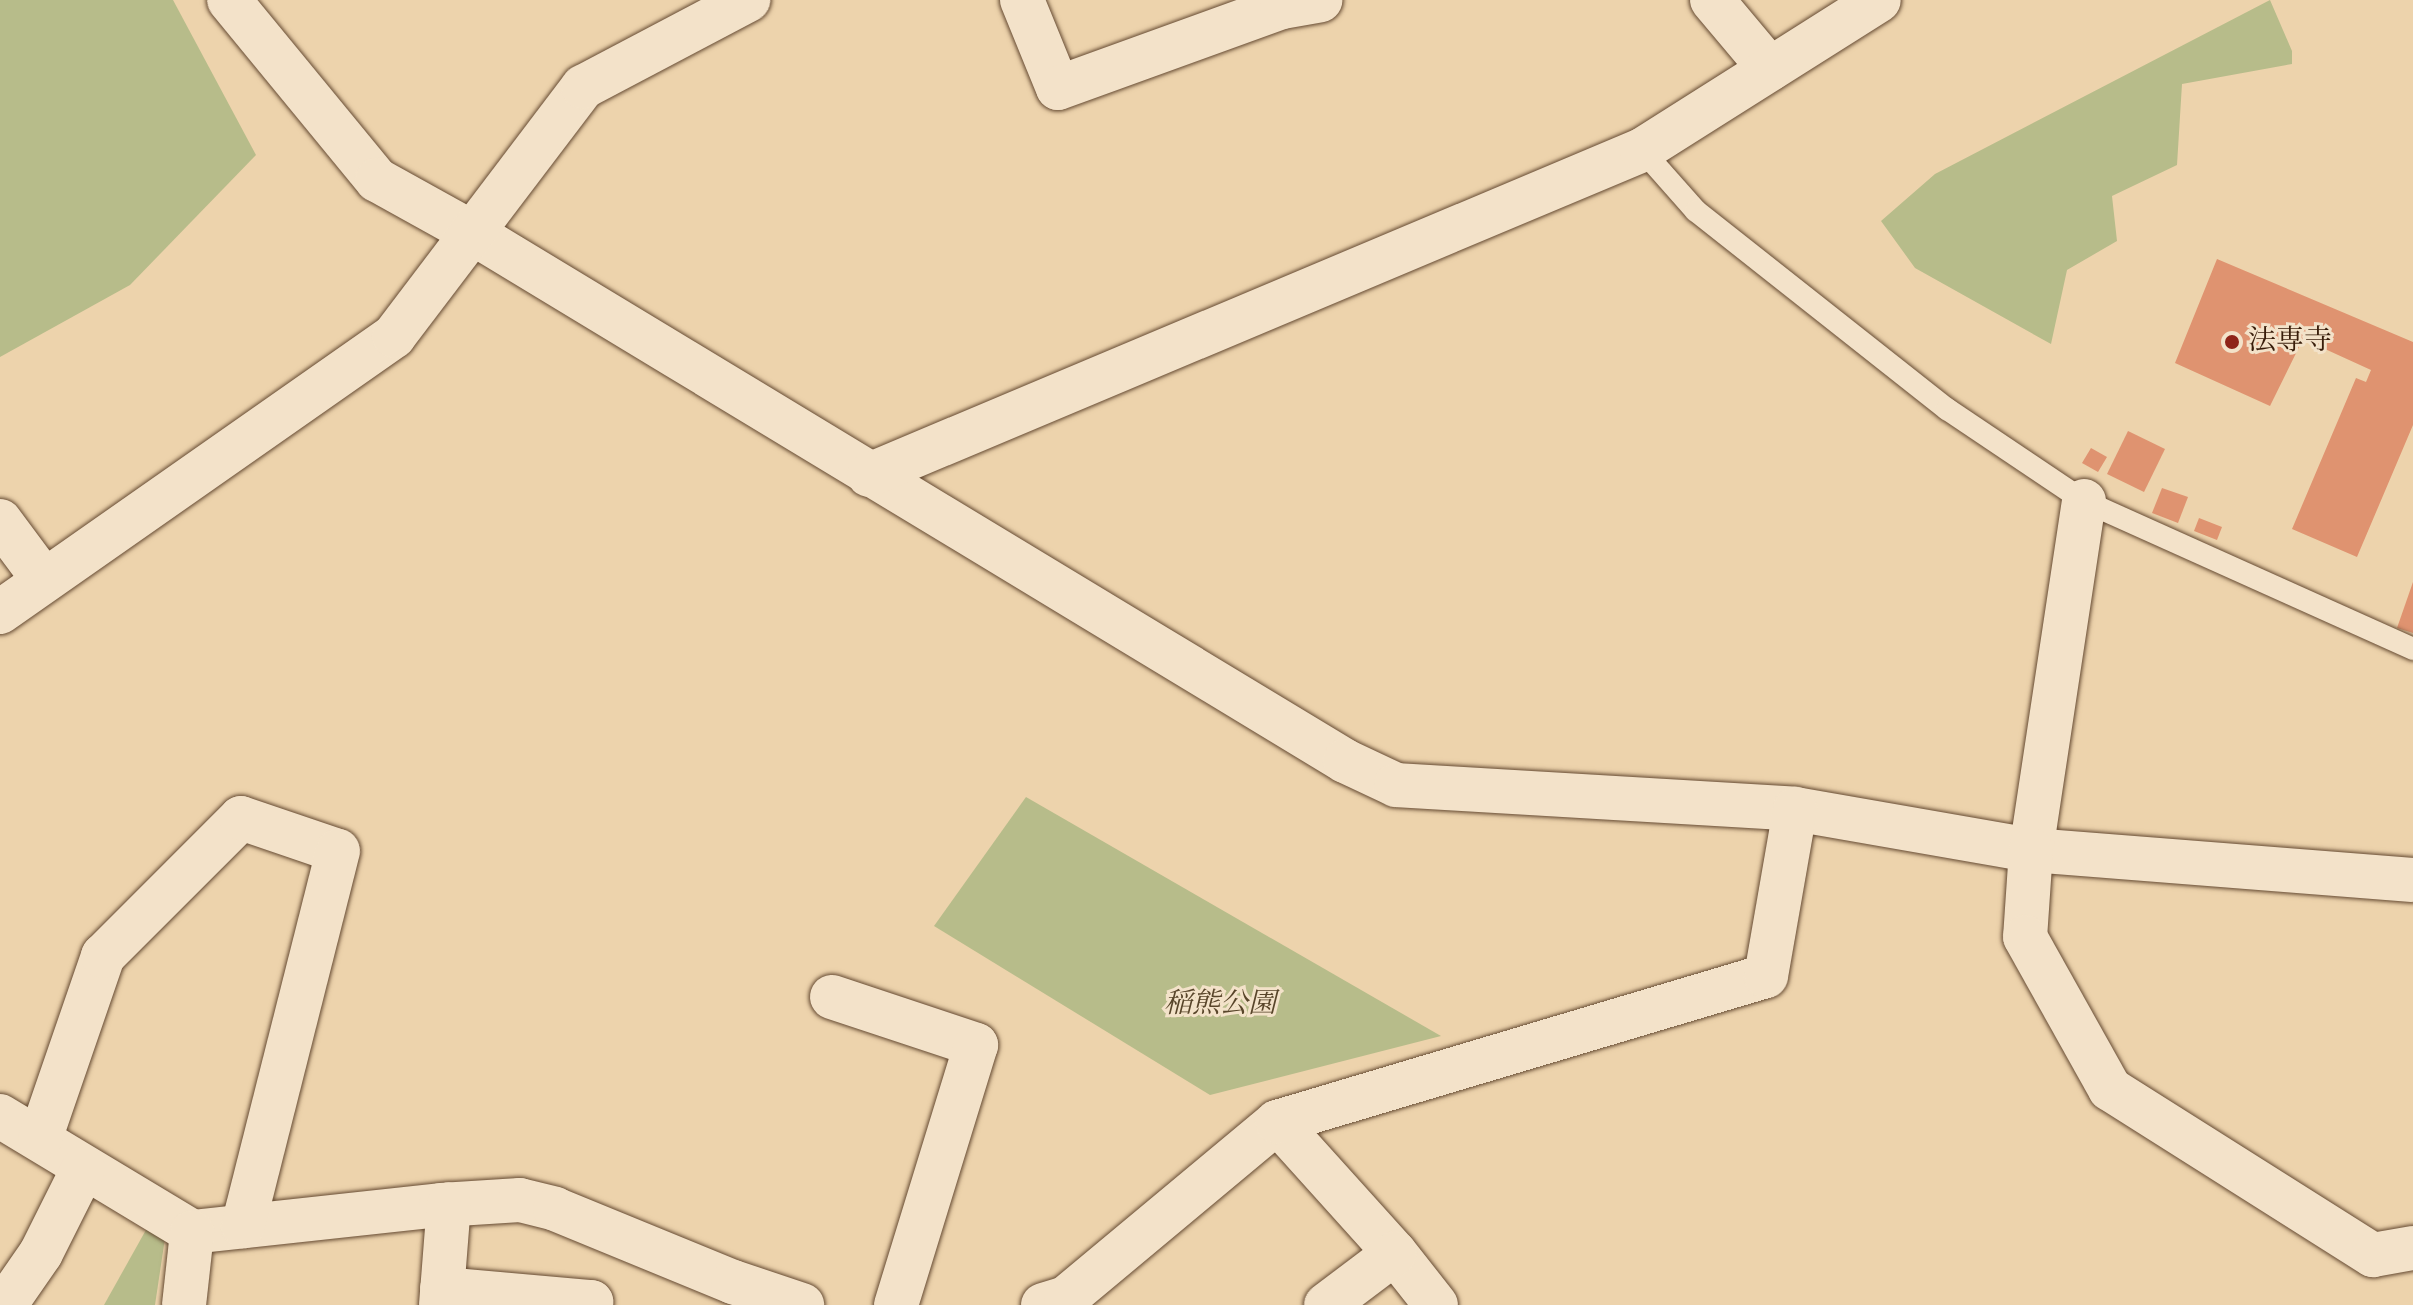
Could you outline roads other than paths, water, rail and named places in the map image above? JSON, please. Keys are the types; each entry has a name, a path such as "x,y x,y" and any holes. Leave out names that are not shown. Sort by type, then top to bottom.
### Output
{"street":[{"path":"229,0 377,180 471,232 1345,761 1396,785 1795,809 2031,850 2413,880"},
{"path":"0,612 394,336 583,87 748,0"},
{"path":"1022,0 1058,88 1282,7 1320,0"},
{"path":"1712,0 1770,69"},
{"path":"869,475 1642,150 1879,0"},
{"path":"2084,501 2031,850 2025,937 2110,1089 2373,1255 2413,1248"},
{"path":"0,521 44,580"},
{"path":"1058,1303 1277,1122 1766,976 1795,809"},
{"path":"40,1139 103,956 241,818 338,851 243,1226"},
{"path":"832,997 976,1045 896,1305"},
{"path":"0,1116 83,1169 192,1232 449,1204 520,1200 555,1209 733,1294 802,1305"},
{"path":"1277,1122 1395,1253 1436,1305"},
{"path":"5,1305 41,1253 83,1169"},
{"path":"449,1204 441,1297 591,1302 591,1305"},
{"path":"184,1305 192,1232"},
{"path":"1326,1305 1395,1253"}],"lane":[{"path":"1642,150 1696,211 1947,409 2084,501 2413,649"}],"place":[{"name":"法専寺","path":"2232,342"}],"park label":[{"name":"稲熊公園","path":"1220,1005"}]}
